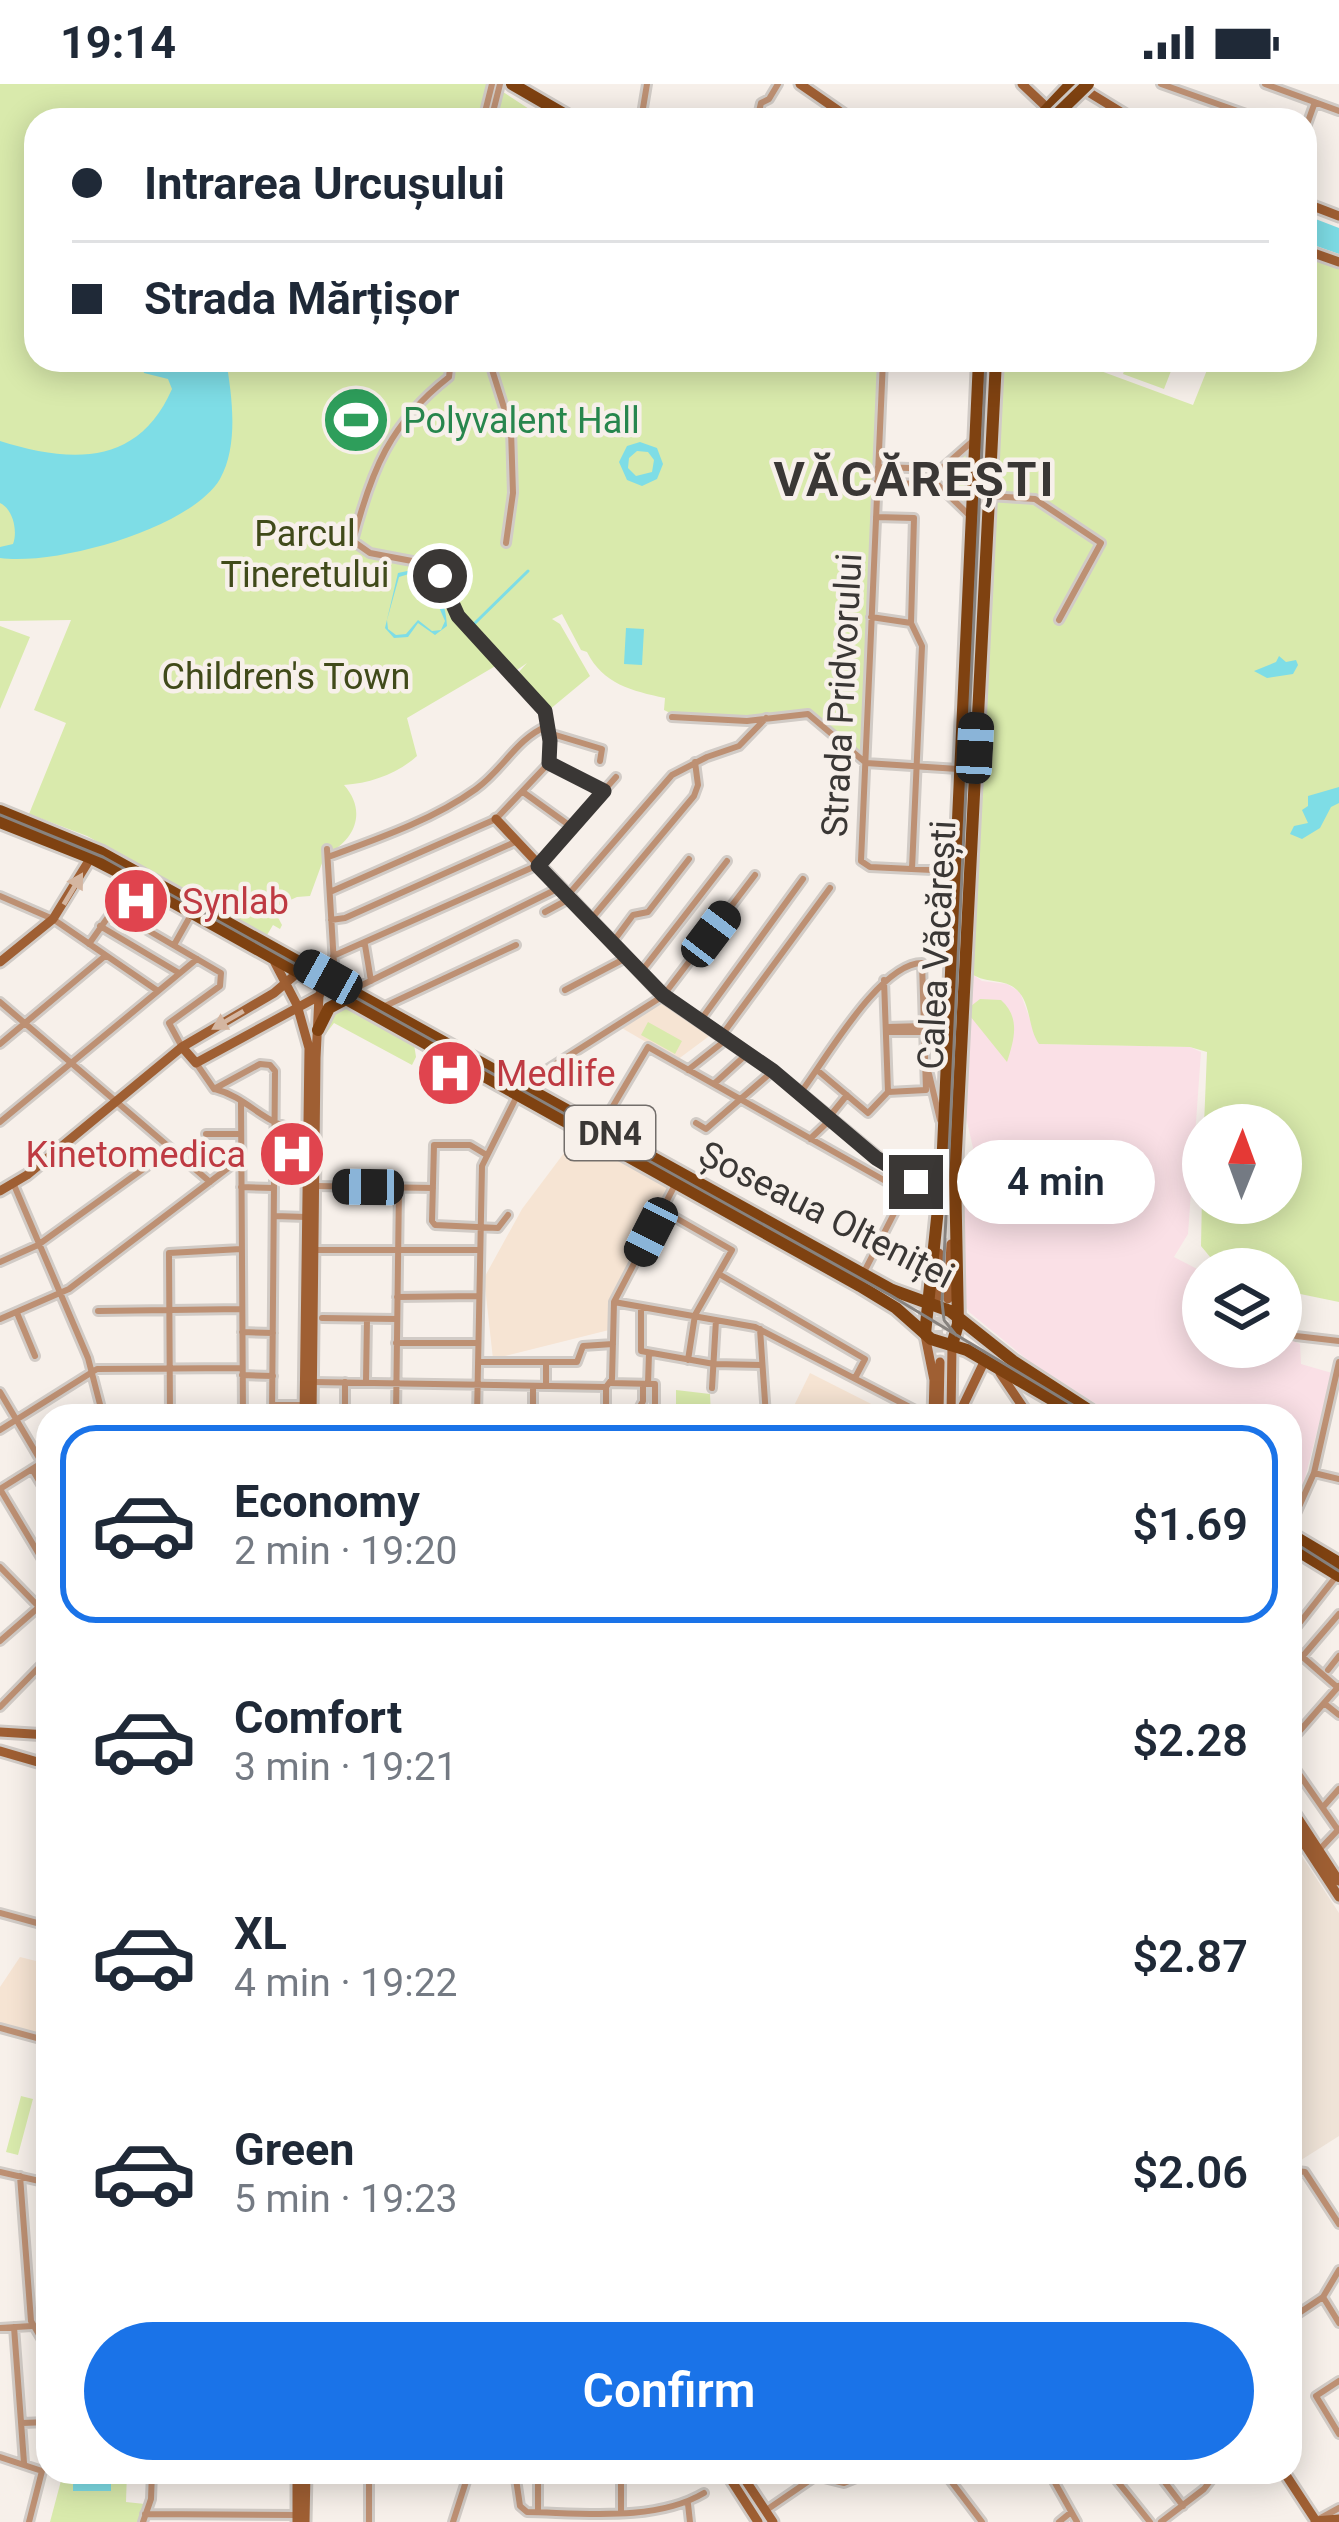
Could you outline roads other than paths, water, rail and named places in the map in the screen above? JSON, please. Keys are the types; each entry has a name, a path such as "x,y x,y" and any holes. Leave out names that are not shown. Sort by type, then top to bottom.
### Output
{"main road":[{"path":"512,84 553,108"},
{"path":"800,84 835,108"},
{"path":"1022,84 1045,108"},
{"path":"1079,87 1113,108"},
{"path":"824,100 830,108"},
{"name":"Calea Văcărești","path":"952,1345 957,1317 943,1297 932,1258 934,1190 949,1170 944,1131 957,989 956,871 986,372"},
{"path":"981,442 987,372"},
{"name":"Calea Văcărești","path":"943,1297 986,496 981,442"},
{"name":"Șoseaua Olteniței","path":"0,811 93,854 302,969 323,986 382,1007 885,1301 934,1341 989,1362 1060,1404"},
{"path":"496,819 663,995 773,1071 888,1166 934,1190"},
{"name":"Șoseaua Olteniței","path":"0,822 93,854 272,958 302,969"},
{"path":"0,962 53,919 93,854"},
{"path":"272,958 313,1034 313,1382 309,1404"},
{"path":"0,1191 182,1047 302,969"},
{"path":"182,1047 196,1063 323,986"},
{"path":"307,1404 308,1130 313,1034 323,986"},
{"path":"313,1034 332,1005 349,995"},
{"name":"Șoseaua Olteniței","path":"349,995 892,1290 943,1297 957,1317 1080,1404"},
{"path":"271,1020 313,1034"},
{"path":"940,1404 925,1335 943,1297 949,1170"},
{"path":"892,1290 923,1292 932,1258"},
{"path":"943,1297 962,1307 984,1338"},
{"path":"944,1404 952,1345"},
{"path":"942,1404 943,1362"},
{"path":"952,1404 989,1362 1020,1404"},
{"path":"1302,1538 1339,1563"},
{"path":"1302,1553 1338,1575"},
{"path":"36,1734 4,1732 0,1749 36,1761"},
{"path":"1302,1824 1339,1897"},
{"path":"1302,1837 1339,1881"},
{"path":"300,2520 301,2484"},
{"path":"734,2484 758,2522"},
{"path":"748,2484 772,2522"},
{"path":"1291,2484 1314,2521 1339,2518"}],"street":[{"path":"759,108 778,84"},
{"path":"1161,84 1229,108"},
{"path":"1265,84 1339,111"},
{"path":"1313,108 1315,102"},
{"path":"330,892 496,819 549,763 545,711 458,616 433,565 370,554 352,541 374,467 420,400 449,372"},
{"path":"493,372 511,430 513,493 506,543"},
{"name":"Strada Pridvorului","path":"882,372 862,864 956,871"},
{"path":"878,467 938,470 981,442"},
{"path":"938,470 938,485"},
{"path":"877,482 938,485 974,520"},
{"path":"986,496 1036,499 1101,543 1059,620"},
{"path":"876,517 914,518 911,623 922,646 912,869"},
{"path":"871,617 911,623"},
{"path":"672,717 747,721 812,715 866,763 962,769"},
{"path":"545,912 672,775 739,746 766,718"},
{"path":"323,986 333,956 328,853 410,824 474,791 527,736 548,730 602,748 600,761"},
{"path":"590,920 694,796 698,785 695,762"},
{"path":"549,763 604,791"},
{"path":"333,956 538,866 616,777"},
{"path":"523,792 573,828"},
{"path":"332,920 516,842"},
{"path":"612,943 633,915 648,911 689,859"},
{"path":"641,973 727,861"},
{"path":"477,1404 485,1154 520,1089 663,995 755,875"},
{"path":"700,1021 803,880"},
{"path":"688,1070 724,1037 830,887"},
{"path":"349,995 565,894"},
{"path":"0,896 53,919 158,991"},
{"path":"89,944 111,910 221,973 223,980 169,1023 182,1047"},
{"path":"174,945 191,913"},
{"path":"100,926 179,974"},
{"path":"134,946 144,928"},
{"path":"382,1007 516,944"},
{"path":"365,945 371,981"},
{"path":"0,1044 105,956"},
{"path":"565,990 626,958"},
{"path":"0,1122 197,959"},
{"name":"Calea Văcărești","path":"924,963 925,1091 888,1092 884,980 907,964 924,963"},
{"path":"800,1093 884,980"},
{"path":"0,1002 210,1182"},
{"path":"887,1030 925,1029"},
{"path":"600,1128 646,1047 688,1070 905,1192 863,1274"},
{"path":"714,1085 748,1053"},
{"name":"Calea Văcărești","path":"926,1059 944,1131"},
{"path":"196,1063 214,1089 277,1125 308,1130"},
{"path":"214,1089 257,1065 271,1065 275,1071 272,1404"},
{"path":"817,1070 870,1114 888,1092"},
{"path":"696,1124 706,1129 773,1071"},
{"path":"810,1139 847,1095"},
{"path":"242,1102 242,1404"},
{"path":"206,1134 241,1134"},
{"path":"485,1154 470,1145 434,1145 435,1225 500,1227 508,1215"},
{"path":"0,1262 38,1245 170,1149"},
{"path":"0,1319 59,1295 241,1159"},
{"path":"607,1404 614,1302 676,1183"},
{"path":"13,1184 93,1370 101,1404"},
{"path":"315,1186 433,1188"},
{"path":"242,1187 274,1188"},
{"path":"396,1404 399,1187"},
{"path":"662,1210 731,1249 694,1316 688,1360"},
{"path":"274,1216 307,1216"},
{"path":"170,1404 170,1252 242,1249"},
{"path":"314,1250 480,1250"},
{"path":"719,1274 866,1359 855,1378"},
{"path":"397,1297 479,1296"},
{"path":"614,1302 760,1329 915,1404"},
{"path":"641,1306 639,1347 649,1353 713,1364 761,1365"},
{"path":"98,1311 242,1309"},
{"path":"16,1312 35,1356"},
{"path":"322,1318 397,1319"},
{"path":"366,1383 367,1319"},
{"path":"712,1388 716,1319"},
{"path":"760,1329 765,1404"},
{"path":"242,1332 273,1333"},
{"path":"1302,1337 1339,1341"},
{"path":"397,1343 478,1343"},
{"path":"478,1362 578,1362 583,1346 613,1345"},
{"path":"641,1404 649,1353"},
{"path":"545,1386 546,1362"},
{"path":"1302,1502 1314,1473 1339,1362"},
{"path":"41,1404 93,1370 170,1368 273,1376"},
{"path":"313,1382 655,1384 655,1404"},
{"path":"345,1382 345,1404"},
{"path":"533,1386 533,1404"},
{"path":"1,1395 36,1449"},
{"path":"0,1430 36,1407"},
{"path":"1328,1413 1339,1415"},
{"path":"36,1467 0,1489 36,1549"},
{"path":"32,1469 36,1476"},
{"path":"1314,1473 1339,1479"},
{"path":"0,1567 36,1603"},
{"path":"1302,1620 1338,1575"},
{"path":"0,1641 36,1610"},
{"path":"1302,1728 1338,1687 1302,1657 1339,1614"},
{"path":"1328,1670 1339,1657"},
{"path":"0,1707 36,1670"},
{"path":"1324,1702 1339,1715"},
{"path":"1302,1778 1338,1830 1319,1850"},
{"path":"1323,1807 1339,1789"},
{"path":"0,1913 36,1923"},
{"path":"0,2027 36,2038"},
{"path":"0,2172 36,2180"},
{"path":"1302,2173 1339,2224"},
{"path":"20,2176 36,2332"},
{"path":"1302,2311 1323,2297 1339,2270"},
{"path":"1323,2297 1339,2323"},
{"path":"0,2328 32,2326"},
{"path":"14,2327 24,2463"},
{"path":"1339,2380 1316,2396 1339,2434"},
{"path":"22,2423 36,2422"},
{"path":"0,2457 36,2468"},
{"path":"29,2522 39,2484"},
{"path":"152,2484 144,2518 300,2520"},
{"path":"369,2484 369,2522"},
{"path":"453,2522 466,2484"},
{"path":"518,2484 524,2511 598,2518 688,2504 704,2494"},
{"path":"538,2484 538,2512"},
{"path":"621,2484 621,2512"},
{"path":"765,2511 801,2484"},
{"path":"953,2484 982,2522"},
{"path":"1055,2484 1077,2522"},
{"path":"1120,2484 1150,2522"},
{"path":"1166,2484 1183,2506"},
{"path":"1161,2522 1208,2484"},
{"path":"688,2504 690,2522"},
{"path":"1314,2521 1339,2508"},
{"path":"1059,2522 1070,2513"}],"water":[{"path":"1317,220 1339,228 1339,254 1317,246"},
{"path":"228,372 232,436 220,479 181,514 119,540 53,556 0,558 0,547 13,544 15,533 11,515 0,503 0,441 76,455 121,446 158,415 172,389 168,379 144,373"},
{"path":"640,442 657,448 663,464 657,479 642,486 627,480 619,462 627,446","holes":["637,451 648,452 654,460 652,472 636,476 628,468 629,458"]},
{"path":"420,572 427,576 438,590 447,626 435,635 418,623 408,637 394,638 385,628 398,573","holes":["425,575 445,621 441,630 432,631 418,620 406,634 396,635 388,629 387,620 399,577"]},
{"path":"626,628 644,629 642,665 624,664"},
{"path":"1279,656 1286,662 1296,660 1293,674 1267,678 1254,671 1276,662"},
{"path":"1339,787 1339,803 1331,807 1320,828 1302,839 1290,834 1294,826 1308,823 1302,810 1308,806 1308,796"},
{"path":"73,2484 111,2484 111,2491 73,2491"}],"waterway":[{"path":"474,624 528,571"}],"tunnel":[{"path":"937,1303 940,1362"},
{"path":"945,1344 948,1307"}],"tram line":[{"path":"1059,108 1083,84"},
{"path":"956,1335 944,1320 942,1302 985,372"},
{"path":"0,815 103,857 890,1295 1071,1404"},
{"path":"1302,1548 1339,1571"}],"place":[{"name":"Polyvalent Hall","path":"356,420"},
{"name":"Synlab","path":"136,901"},
{"name":"Medlife","path":"450,1073"},
{"name":"Kinetomedica","path":"292,1154"}],"district":[{"name":"VĂCĂREȘTI","path":"915,479"}],"park label":[{"name":"Parcul Tineretului","path":"305,554"},
{"name":"Children's Town","path":"286,676"}]}
